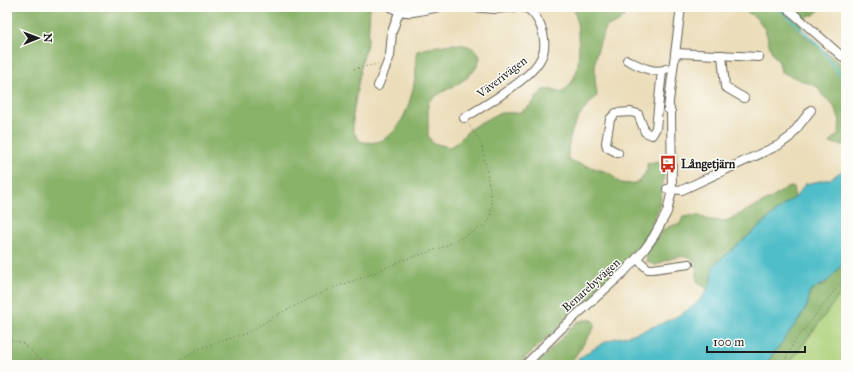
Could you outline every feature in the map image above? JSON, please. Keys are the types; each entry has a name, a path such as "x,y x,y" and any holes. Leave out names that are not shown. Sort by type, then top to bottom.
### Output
{"street":[{"path":"391,7 399,12 439,7"},
{"path":"471,7 495,10 514,7"},
{"name":"Väverivägen","path":"464,118 484,107 521,79 540,61 544,46 541,28 534,14 523,7"},
{"name":"Benarebyvägen","path":"525,365 560,329 610,286 637,258 654,236 664,215 663,210 670,190 667,112 681,7"},
{"path":"786,7 846,60"},
{"path":"378,86 392,50 392,32 399,12"},
{"path":"675,53 759,57"},
{"path":"722,55 725,87 744,98"},
{"path":"627,60 645,68 662,71 667,68 672,68"},
{"path":"618,152 607,146 606,143 610,119 616,113 631,112 638,114 645,132 652,134 654,132 657,120 662,71"},
{"path":"670,190 682,190 779,145 794,133 811,110"},
{"path":"637,258 648,269 689,264"}],"path":[{"path":"354,69 388,62"},
{"path":"172,365 198,349 247,333 275,316 327,290 443,247 486,225 490,218 492,206 482,147 479,139 464,118"},
{"path":"784,365 794,342 846,276"},
{"path":"7,339 22,343 41,360 56,365"}],"green space":[{"path":"7,7 370,7 368,41 362,61 353,114 353,131 360,141 373,142 384,139 393,132 401,122 407,110 414,84 417,51 452,44 469,46 476,51 480,57 477,66 472,73 458,84 434,97 428,103 428,135 432,143 450,147 476,125 498,114 520,112 529,107 542,91 552,90 561,93 569,86 573,80 578,64 578,29 573,7 626,7 621,20 615,24 607,26 599,44 595,68 597,96 584,110 571,132 568,160 610,173 620,183 631,184 640,181 647,170 647,164 660,162 663,168 664,178 658,207 652,225 642,242 617,272 604,286 517,365 7,365"},
{"path":"740,7 822,7 814,15 809,15 799,31 846,68 846,144 842,145 830,143 839,133 840,120 833,104 822,95 818,87 781,72 779,62 772,53 767,34 762,25 755,17"},
{"path":"793,187 795,198 789,201 713,266 713,274 708,290 697,281 696,264 692,258 678,257 656,265 647,262 646,256 659,235 673,225 680,224 683,217 697,215 709,220 726,221 772,198 786,188"},
{"path":"846,260 846,286 788,365 765,365 800,318 808,304 809,293 817,287 824,285"},
{"path":"846,286 846,365 788,365 791,361"},
{"path":"592,320 595,324 593,330 569,365 536,365 577,322"}],"water":[{"path":"846,168 846,260 828,281 809,293 808,304 800,318 765,365 572,365 584,355 607,341 630,335 660,324 686,311 697,303 706,293 711,280 713,266 789,201 795,198 805,184 830,179"}],"waterway":[{"path":"778,7 820,47 846,83"}],"place":[{"name":"Långetjärn","path":"668,164"}]}
